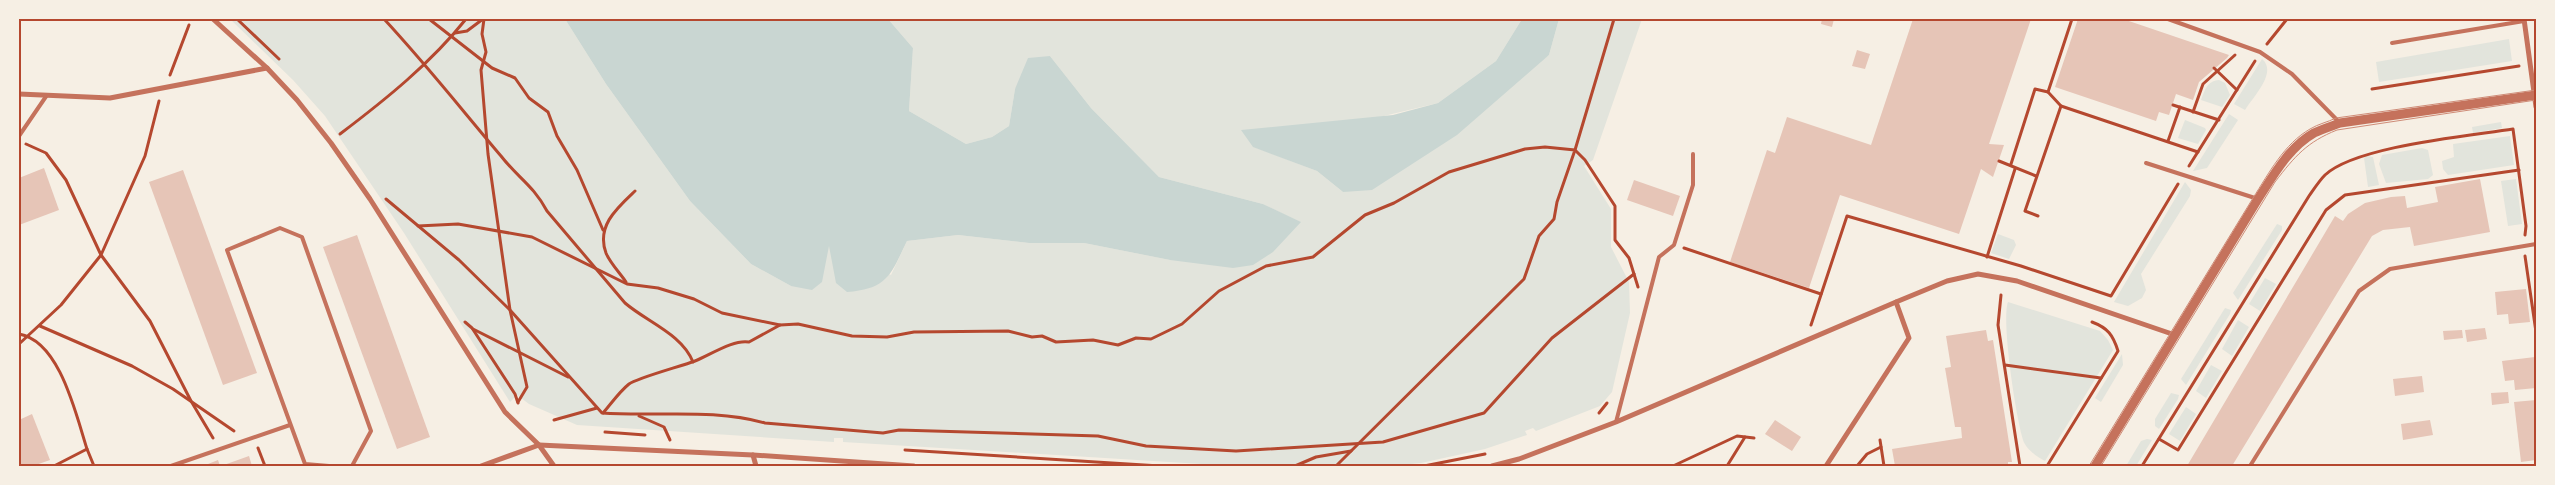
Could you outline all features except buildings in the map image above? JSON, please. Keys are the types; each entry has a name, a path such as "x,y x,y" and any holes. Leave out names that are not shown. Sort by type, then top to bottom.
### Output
{"street":[{"path":"213,19 267,68 297,100 331,144 370,199 505,412 539,445 554,466"},
{"path":"2524,20 2536,95 2536,107"},
{"path":"19,94 110,98 267,68"},
{"path":"2095,466 2258,199 2300,143 2314,133 2340,123 2536,95"},
{"path":"1492,466 1519,459 1616,422 1947,281 1978,274 2017,281 2176,335"},
{"path":"1826,466 1909,338 1896,302"},
{"path":"481,466 539,445 675,450 869,465 914,466"},
{"path":"753,455 756,466"}],"lane":[{"path":"2168,19 2260,52 2292,74 2340,123"},
{"path":"2392,43 2524,20"},
{"path":"19,136 47,95"},
{"path":"1616,422 1659,257 1674,245 1692,185 1693,154"},
{"path":"2146,163 2258,199"},
{"path":"329,466 305,464 227,250 280,228 302,237 372,431 352,466"},
{"path":"2250,466 2359,291 2390,269 2536,244"},
{"path":"171,466 290,425"}],"path":[{"path":"384,19 425,62 486,138 538,195 547,212 625,303 639,316 660,327 689,351 694,362"},
{"path":"429,19 483,62 515,78 529,98 548,112 557,136 576,170 603,230 606,253 628,284"},
{"path":"331,144 381,103 451,37 466,19"},
{"path":"454,34 467,31 484,19"},
{"path":"484,19 482,34 486,52 480,70 486,138 510,310 526,387 518,402"},
{"path":"1336,466 1524,279 1539,236 1554,219 1557,202 1575,150 1614,19"},
{"path":"2048,92 2072,19"},
{"path":"1806,341 1847,216 2111,296 2260,52 2287,19"},
{"path":"19,344 61,304 101,256 145,156 163,88 170,77 189,25"},
{"path":"2372,88 2530,64"},
{"path":"2193,112 2203,84 2216,70 2224,65"},
{"path":"2216,70 2238,90"},
{"path":"2011,164 2035,89 2048,92 2060,106 2199,152"},
{"path":"2172,105 2219,120"},
{"path":"2038,216 2024,211 2060,106"},
{"path":"2168,141 2180,107"},
{"path":"2142,466 2308,196 2326,174 2358,156 2513,129 2526,226 2523,246 2536,332"},
{"path":"19,140 46,153 66,180 101,256 150,321 190,401 219,450"},
{"path":"418,226 458,224 499,233 514,233 532,237 628,284 658,288 694,299 722,313 780,325 798,324 852,336 887,337 914,332 1008,331 1032,337 1042,336 1056,342 1073,343 1093,340 1118,345 1136,338 1151,339 1182,324 1218,291 1266,266 1314,257 1365,215 1394,203 1449,172 1525,149 1545,147 1575,150 1585,160 1615,206 1615,240 1629,258 1638,286 1637,294"},
{"path":"1999,161 2011,164 2015,169 2036,176"},
{"path":"1987,257 2015,169"},
{"path":"2159,438 2178,450 2326,210 2345,195 2518,170"},
{"path":"603,230 616,208 635,192"},
{"path":"386,198 459,260 510,310 602,413 639,416 663,413 748,418 765,423 883,433 899,430 1098,436 1146,446 1236,451 1383,442 1484,413 1552,338 1634,274"},
{"path":"1674,245 1821,294"},
{"path":"2001,295 1998,324 2020,466"},
{"path":"2047,466 2118,351 2114,338 2105,327 2092,322"},
{"path":"602,413 630,383 694,362 727,348 732,343 749,342 780,325"},
{"path":"40,326 132,366 190,401 248,440"},
{"path":"472,328 570,378"},
{"path":"19,334 28,336 52,358 67,389 94,466"},
{"path":"2005,366 2102,378"},
{"path":"1592,415 1601,412 1612,397"},
{"path":"554,420 598,408"},
{"path":"639,416 664,427 675,450"},
{"path":"1673,466 1737,436 1754,438"},
{"path":"1727,466 1745,437"},
{"path":"254,438 265,466"},
{"path":"1880,440 1884,466"},
{"path":"1857,466 1867,454 1881,447"},
{"path":"54,466 87,449"},
{"path":"1295,466 1316,457 1351,451"},
{"path":"1424,466 1493,452"}],"shaded area":[{"path":"230,19 565,19 606,84 690,201 751,264 791,286 829,244 891,275 907,241 958,235 1029,243 1084,243 1170,260 1300,222 1263,204 1159,177 1091,108 1050,56 1015,89 1009,126 992,137 966,144 909,111 913,48 888,19 1522,19 1496,61 1438,103 1254,147 1317,171 1343,192 1549,55 1559,19 1642,19 1593,160 1584,166 1611,209 1611,247 1629,282 1630,313 1612,392 1600,406 1536,431 1533,428 1525,431 1527,435 1485,449 1421,463 1390,466 1234,466 843,442 843,438 834,438 834,442 577,425 529,404 517,395 510,402 404,233 325,116 293,80"},
{"path":"565,19 888,19 913,48 909,111 966,144 992,137 1009,126 1015,89 1028,58 1050,56 1091,108 1159,177 1263,204 1301,222 1273,252 1253,265 1233,268 1170,260 1084,243 1029,243 958,235 907,241 892,271 886,278 871,287 847,292 836,283 829,246 822,282 812,290 791,286 751,264 690,201 606,84"},
{"path":"1522,19 1559,19 1549,55 1457,135 1372,190 1343,192 1317,171 1253,147 1241,130 1393,115 1438,103 1496,61"},
{"path":"2509,39 2512,61 2379,82 2376,62"},
{"path":"2262,59 2266,64 2266,77 2245,110 2234,104"},
{"path":"2219,80 2225,83 2230,95 2222,107 2201,100 2209,84"},
{"path":"2229,114 2238,120 2207,168 2193,171"},
{"path":"2185,120 2205,128 2206,130 2198,144 2178,138"},
{"path":"2501,122 2502,128 2473,133 2472,127"},
{"path":"2510,136 2514,165 2448,175 2443,169 2442,161 2454,157 2453,144"},
{"path":"2422,148 2428,150 2433,175 2428,179 2386,183 2379,164 2382,155"},
{"path":"2367,156 2373,157 2379,185 2368,187 2364,158"},
{"path":"2516,179 2522,224 2508,226 2501,181"},
{"path":"2185,182 2191,190 2190,196 2141,274 2146,290 2142,298 2128,306 2114,302"},
{"path":"2277,224 2282,226 2282,230 2238,300 2233,293"},
{"path":"1998,234 2014,240 2016,245 2009,259 1991,253"},
{"path":"2265,278 2276,284 2260,311 2249,304"},
{"path":"2008,302 2100,331 2108,340 2113,350 2045,461 2027,447 2020,429 2013,392 2006,328"},
{"path":"2225,308 2231,310 2230,314 2186,385 2181,379"},
{"path":"2238,320 2249,327 2232,356 2222,349"},
{"path":"2122,354 2123,365 2101,402 2095,398"},
{"path":"2211,365 2222,371 2206,398 2196,391"},
{"path":"2171,393 2179,395 2178,399 2159,429 2155,426 2155,419"},
{"path":"2186,407 2196,414 2180,441 2169,434"},
{"path":"2152,440 2136,466 2126,466 2141,441"}],"tram line":[{"path":"2089,466 2265,179 2285,151 2301,135 2313,127 2336,118 2536,90"},
{"path":"2101,466 2275,182 2309,145 2337,130 2536,100"}]}
